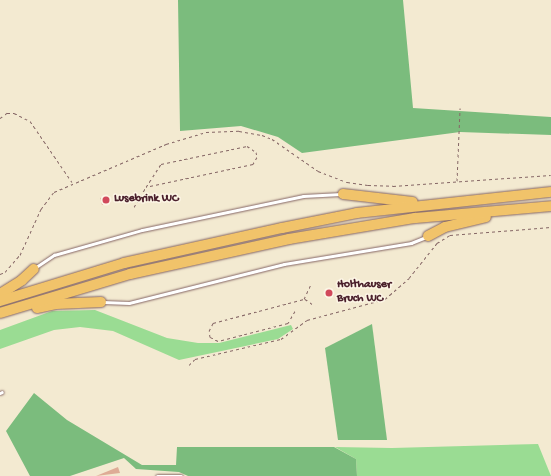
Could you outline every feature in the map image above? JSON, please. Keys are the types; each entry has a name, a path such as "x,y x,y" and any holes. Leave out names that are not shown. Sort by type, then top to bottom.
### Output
{"highway":[{"path":"0,301 124,263 221,240 357,213 445,202 551,192"},
{"path":"343,194 406,201 445,202"},
{"path":"0,314 130,274 289,239 415,218 551,206"},
{"path":"428,236 456,223 532,207"},
{"path":"0,294 22,280 34,269"},
{"path":"0,314 17,314 56,304 101,302"}],"lane":[{"path":"34,269 54,255 142,230 303,196 343,194"},
{"path":"101,302 129,302 284,264 411,243 428,236"},
{"path":"157,476 181,476"}],"path":[{"path":"457,182 460,108"},
{"path":"0,118 7,113 14,113 30,121 72,182"},
{"path":"0,274 5,272 20,255 46,200 54,192 72,182 129,162 186,136 239,131 272,139 318,171 347,182 394,186 551,175"},
{"path":"134,207 146,187 161,164 247,146 256,152 257,157 253,164 146,187"},
{"path":"189,364 195,358 281,339 307,320 385,299 409,278 437,243 450,235 551,226"},
{"path":"304,299 311,284"},
{"path":"294,312 288,324 218,341 210,337 208,331 213,323 304,299 316,306"}],"green space":[{"path":"178,0 403,0 413,108 551,117 551,135 460,132 302,153 278,137 241,126 180,131"},
{"path":"95,310 167,338 198,343 219,343 291,325 293,329 278,339 179,360 113,331 80,327 54,330 0,349 0,330 52,311"},
{"path":"372,324 387,440 338,440 325,348"},
{"path":"34,393 67,420 142,465 176,465 177,447 334,447 356,459 357,476 188,476 179,472 136,469 124,458 70,476 30,476 6,431"},
{"path":"538,444 551,476 357,476 356,459 335,447 392,448"}],"building":[{"name":"Lusebrink WC","path":"109,195 111,203 102,205 100,198"},
{"name":"Holthauser Bruch WC","path":"333,289 334,296 325,297 324,290"},
{"path":"118,467 120,473 96,476"}],"place":[{"name":"Lusebrink WC","path":"106,200"},
{"name":"Holthauser Bruch WC","path":"329,293"}]}
